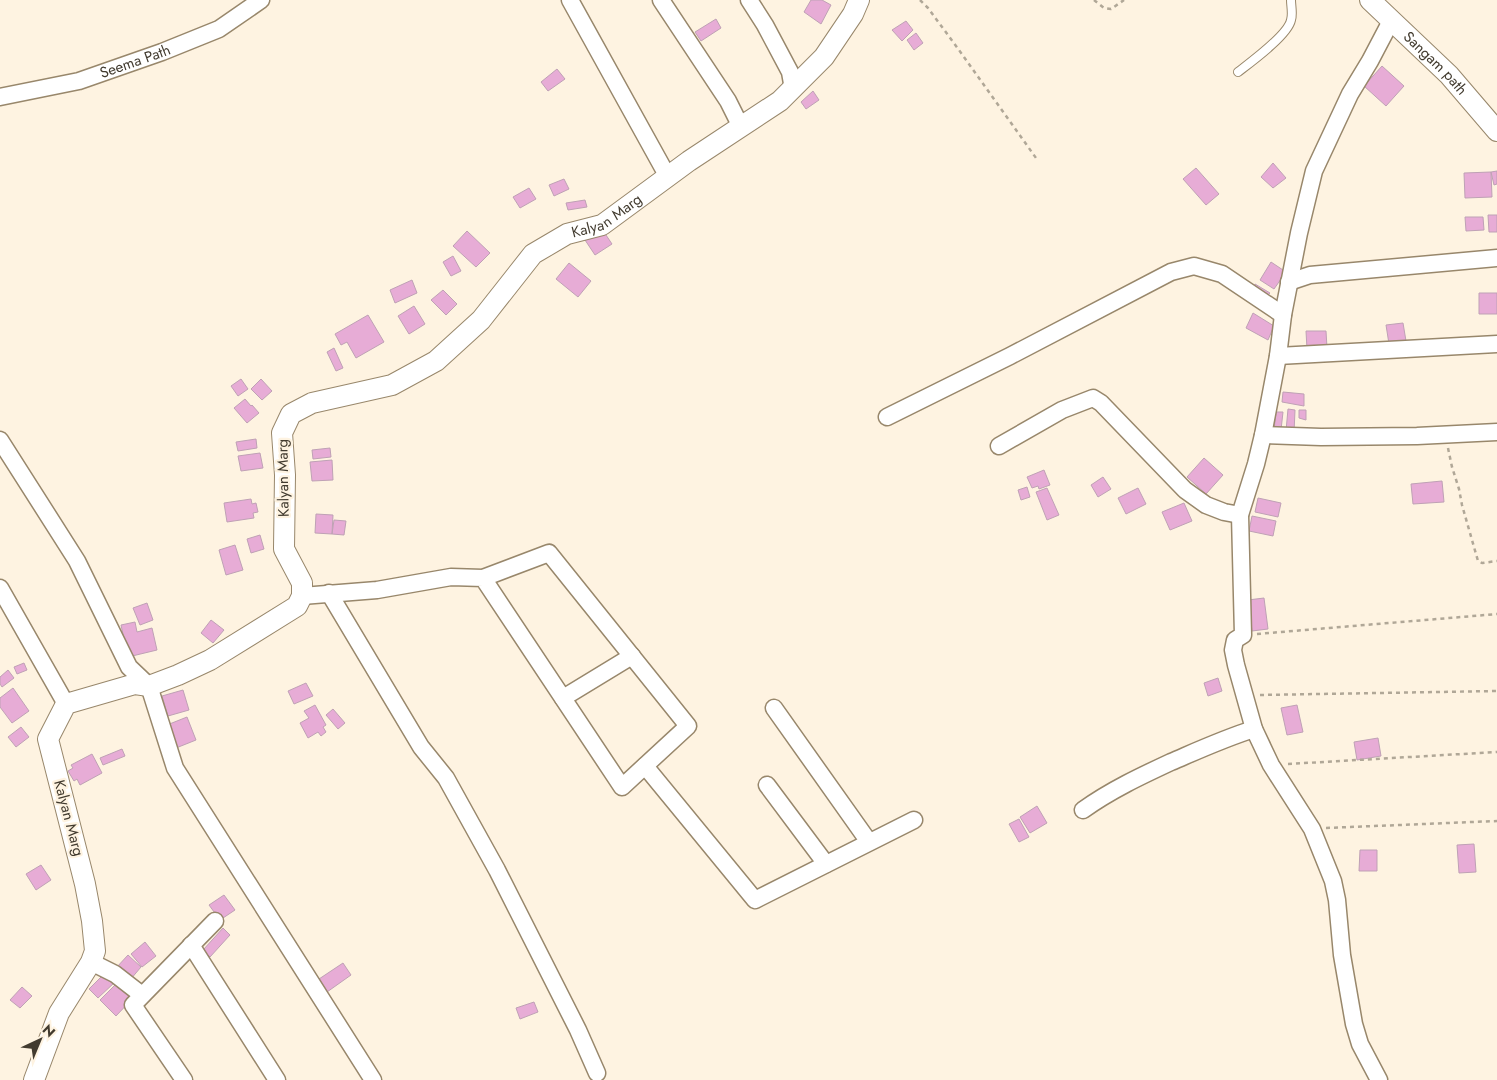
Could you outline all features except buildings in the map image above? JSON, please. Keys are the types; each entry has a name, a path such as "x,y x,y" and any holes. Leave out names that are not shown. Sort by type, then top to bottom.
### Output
{"street":[{"name":"Seema Path","path":"0,97 79,81 162,52 219,29 261,0"},
{"path":"570,0 668,177"},
{"path":"661,0 728,101 742,127"},
{"path":"749,0 765,25 790,72 793,89"},
{"name":"Kalyan Marg","path":"302,596 302,583 284,549 285,476 282,433 291,414 312,403 392,385 436,361 481,320 533,254 567,234 602,225 668,177 780,101 824,57 860,0"},
{"name":"Sangam path","path":"1370,0 1450,75 1497,131"},
{"path":"1374,1078 1354,1024 1342,955 1337,900 1333,882 1312,828 1271,765 1254,729 1243,695 1234,650 1235,640 1243,635 1240,515 1263,435 1278,356 1289,282 1314,172 1350,94 1391,21"},
{"path":"1289,282 1310,275 1497,258"},
{"path":"887,417 1010,356 1171,272 1194,266 1222,274 1283,315"},
{"path":"1278,356 1497,344"},
{"path":"998,446 1062,410 1093,398 1101,403 1185,490 1206,505 1224,512 1240,515"},
{"path":"1263,435 1321,437 1417,436 1497,432"},
{"path":"0,440 77,561 129,667 149,686 176,768 373,1080"},
{"path":"0,588 66,704 135,684 149,686 178,675 210,660 297,606 302,596 377,590 451,577 483,578 549,553 688,726 622,787 483,578"},
{"path":"329,593 421,747 446,778 497,870 578,1030 597,1072"},
{"path":"563,698 632,656"},
{"name":"Kalyan Marg","path":"34,1080 60,1012 91,962 95,951 85,884 48,739 66,704"},
{"path":"774,708 869,842"},
{"path":"1083,810 1101,797 1141,776 1224,738 1254,729"},
{"path":"645,766 755,900 914,820"},
{"path":"767,785 826,864"},
{"path":"184,1080 132,1005 215,921"},
{"path":"191,945 278,1080"},
{"path":"91,962 115,974 142,995"}],"lane":[{"path":"1238,72 1280,36 1289,25 1292,18 1291,0"}],"path":[{"path":"920,0 959,50 1036,158"},
{"path":"1094,0 1104,8 1111,9 1124,0"},
{"path":"1446,434 1452,467 1478,561 1482,564 1497,561"},
{"path":"1243,635 1497,614"},
{"path":"1243,695 1497,691"},
{"path":"1271,765 1497,752"},
{"path":"1312,828 1497,821"}]}
